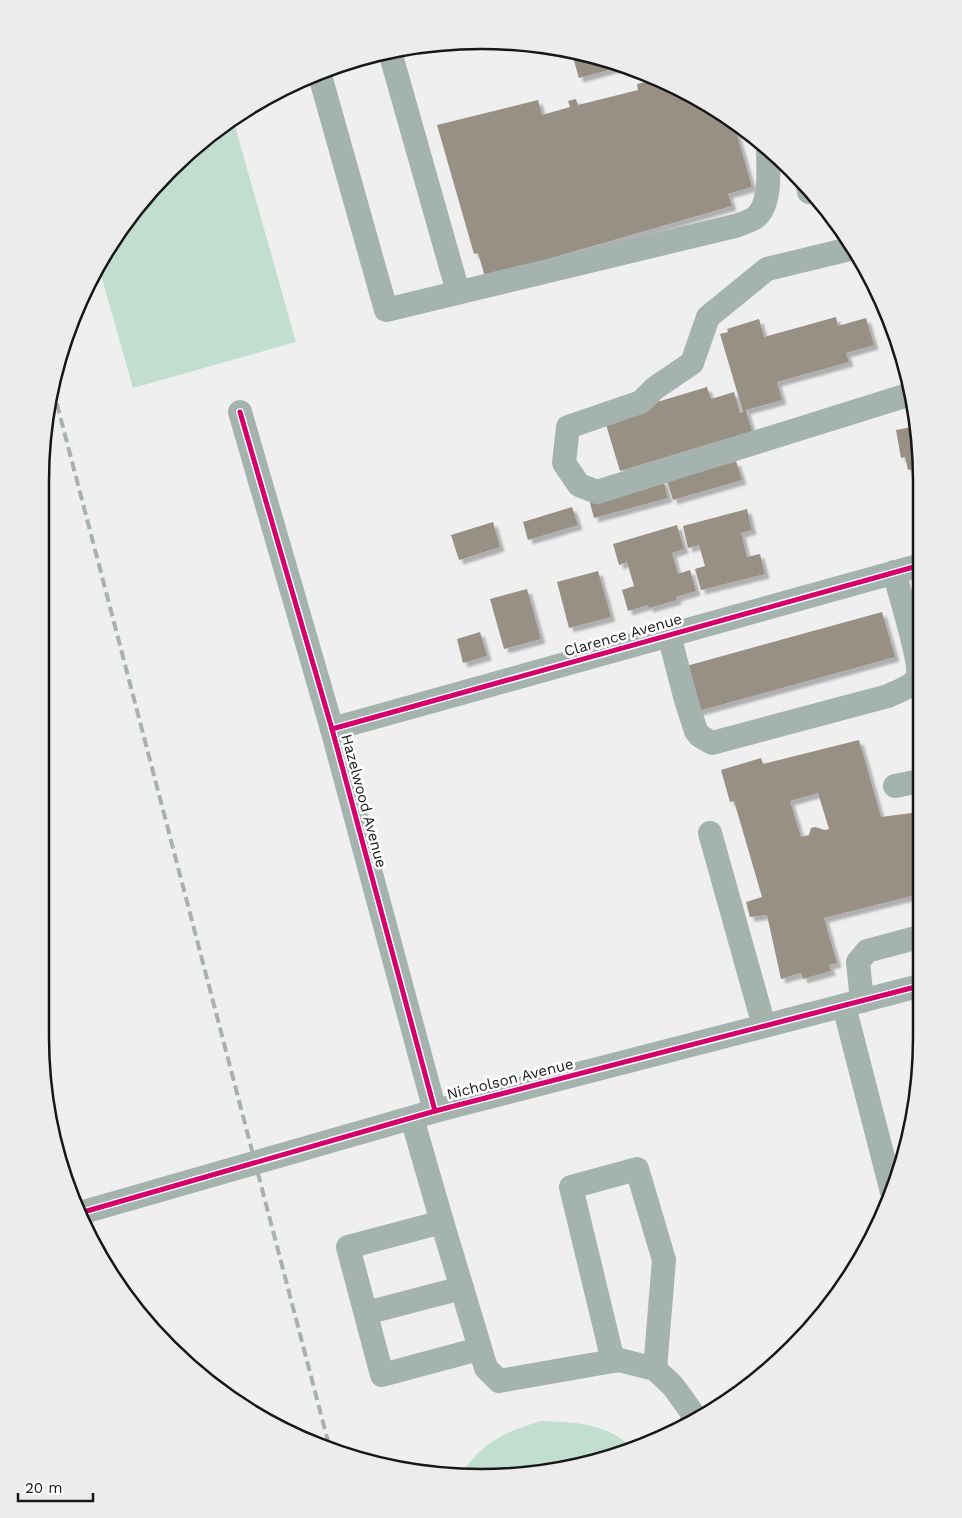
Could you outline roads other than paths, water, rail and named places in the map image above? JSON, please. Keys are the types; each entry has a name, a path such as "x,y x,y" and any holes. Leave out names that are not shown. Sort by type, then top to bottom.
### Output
{"street":[{"path":"392,58 458,292"},
{"path":"321,80 386,310 734,226 756,216 766,201 768,158"},
{"path":"846,250 767,269 708,317 692,363 655,388 641,402 568,427 564,463 579,485 598,492 905,396"},
{"name":"Hazelwood Avenue","path":"240,412 332,729 435,1111"},
{"name":"Clarence Avenue","path":"332,729 913,567"},
{"path":"894,572 913,644"},
{"path":"669,635 696,731 700,736 712,743 888,696 913,683"},
{"path":"895,786 913,782"},
{"path":"710,833 764,1026"},
{"path":"889,1178 853,1003 858,962 867,951 913,939"},
{"name":"Nicholson Avenue","path":"86,1211 435,1111 913,988"},
{"path":"412,1118 486,1368 499,1381 619,1360 655,1369 674,1386 692,1414"},
{"path":"613,1361 571,1187 637,1169 664,1260 655,1369"},
{"path":"442,1222 348,1247 382,1375 479,1349"},
{"path":"366,1313 462,1288"}],"railway":[{"path":"56,401 328,1441"}]}
